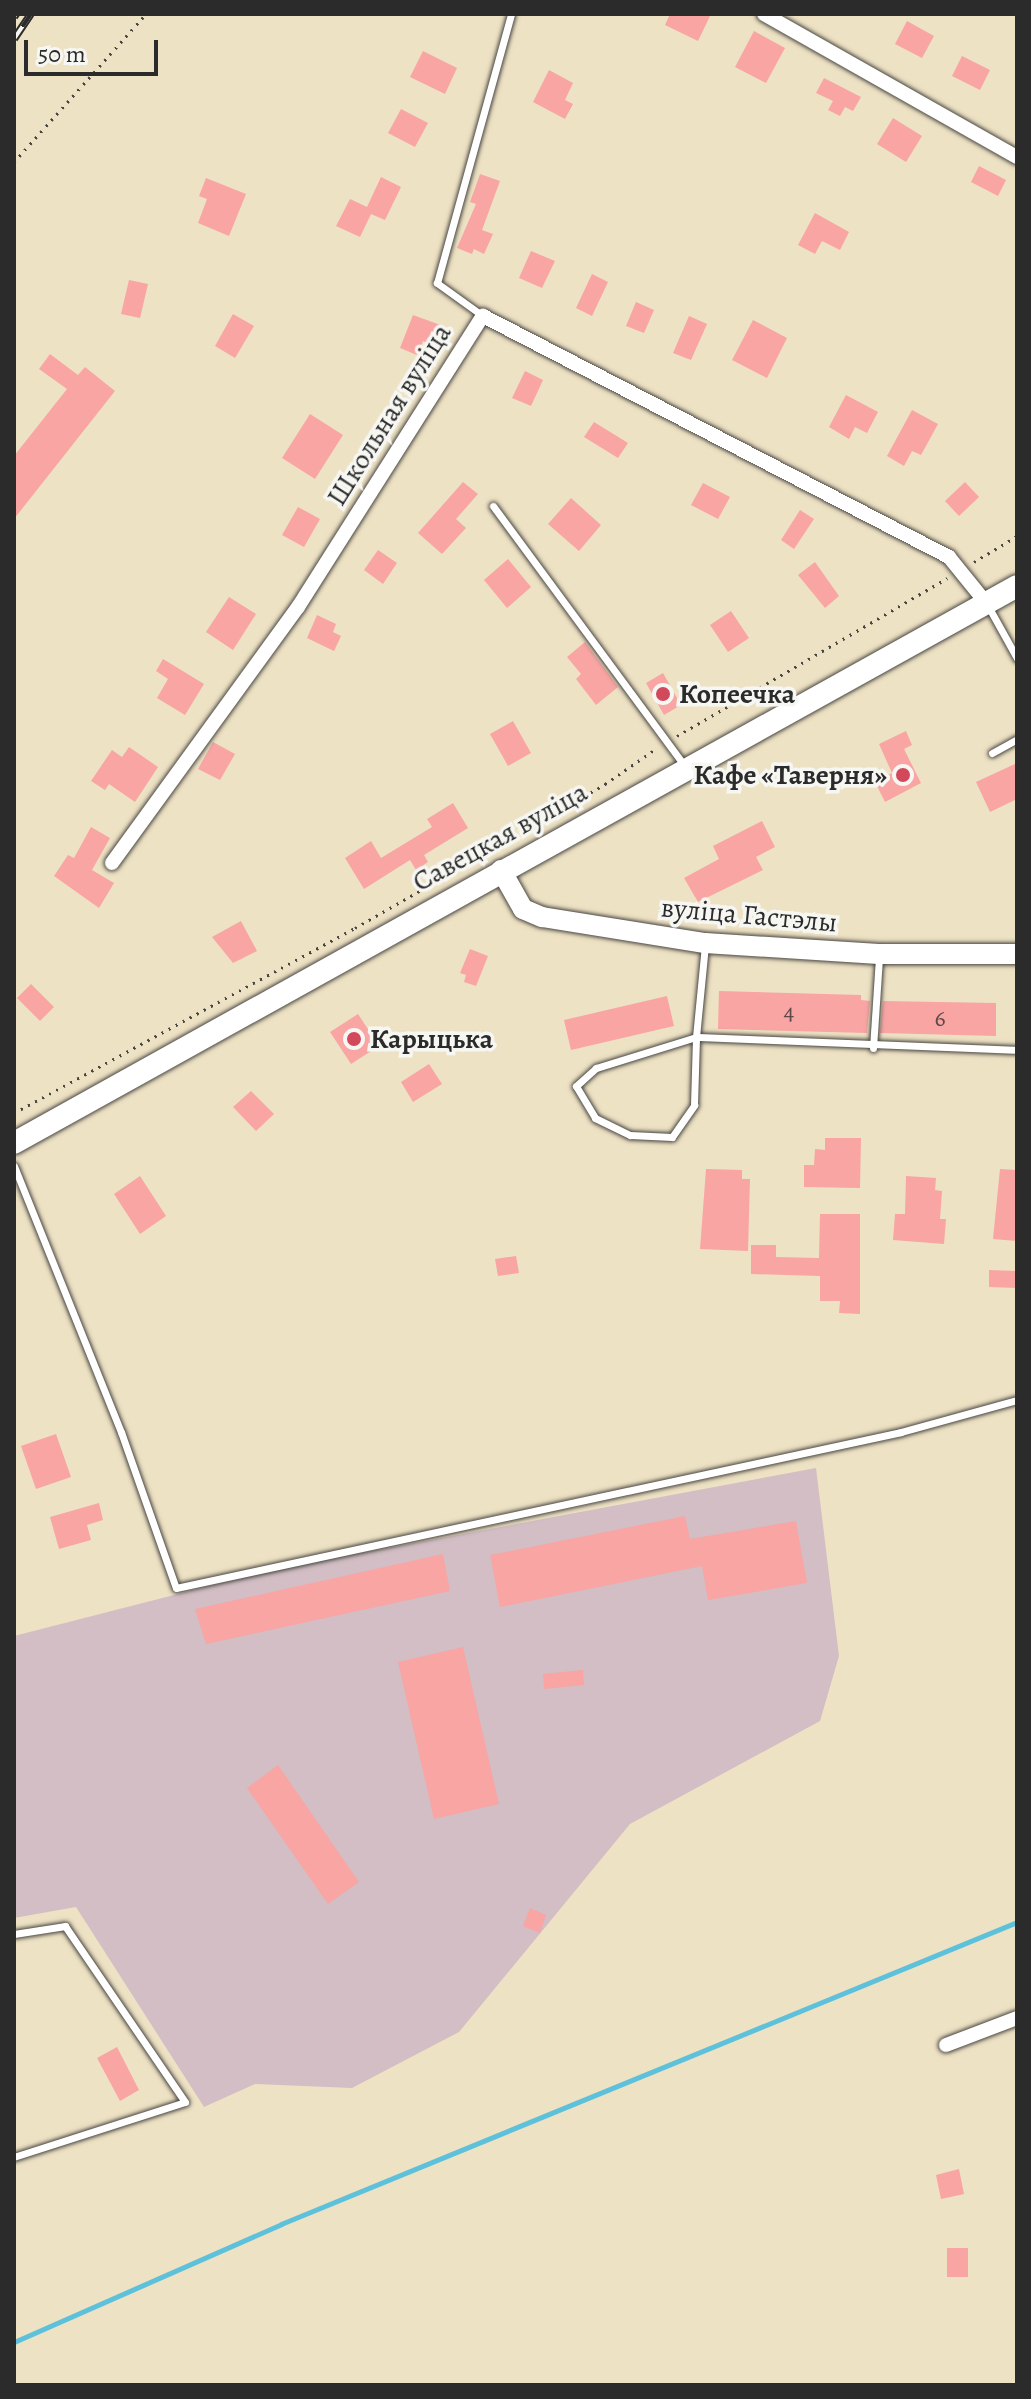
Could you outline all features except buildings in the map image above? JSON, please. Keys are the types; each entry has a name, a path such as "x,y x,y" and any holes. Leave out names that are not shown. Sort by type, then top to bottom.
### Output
{"main road":[{"name":"Савецкая вуліца","path":"14,1143 1017,586"}],"street":[{"path":"764,14 1017,157"},
{"name":"Школьная вуліца","path":"112,863 298,607 483,316 935,549 960,570 987,604"},
{"name":"вуліца Гастэлы","path":"501,870 523,909 542,917 705,943 879,954 1017,954"},
{"path":"946,2045 1017,2018"}],"lane":[{"path":"483,316 437,283 511,14"},
{"path":"493,506 688,769"},
{"path":"987,604 1017,658"},
{"path":"992,753 1017,739"},
{"path":"705,943 696,1037 694,1105 672,1137 630,1135 595,1118 576,1086 596,1068 696,1037 873,1048 1017,1050"},
{"path":"873,1048 879,954"},
{"path":"14,1166 121,1432 176,1588 901,1432 1017,1400"},
{"path":"14,1934 65,1926 185,2102 14,2157"}],"path":[{"path":"14,162 146,14"},
{"path":"14,1113 355,928 605,784 667,742 1017,536"}],"shaded area":[{"path":"816,1468 839,1656 820,1721 630,1824 459,2032 352,2088 255,2084 204,2107 76,1907 14,1918 14,1636 275,1569"}],"waterway":[{"path":"14,2342 281,2224 1017,1922"}],"railway":[{"path":"14,39 31,14"}],"place":[{"name":"Копеечка","path":"663,694"},
{"name":"Кафе «Таверня»","path":"903,775"},
{"name":"Карыцька","path":"354,1039"}]}
